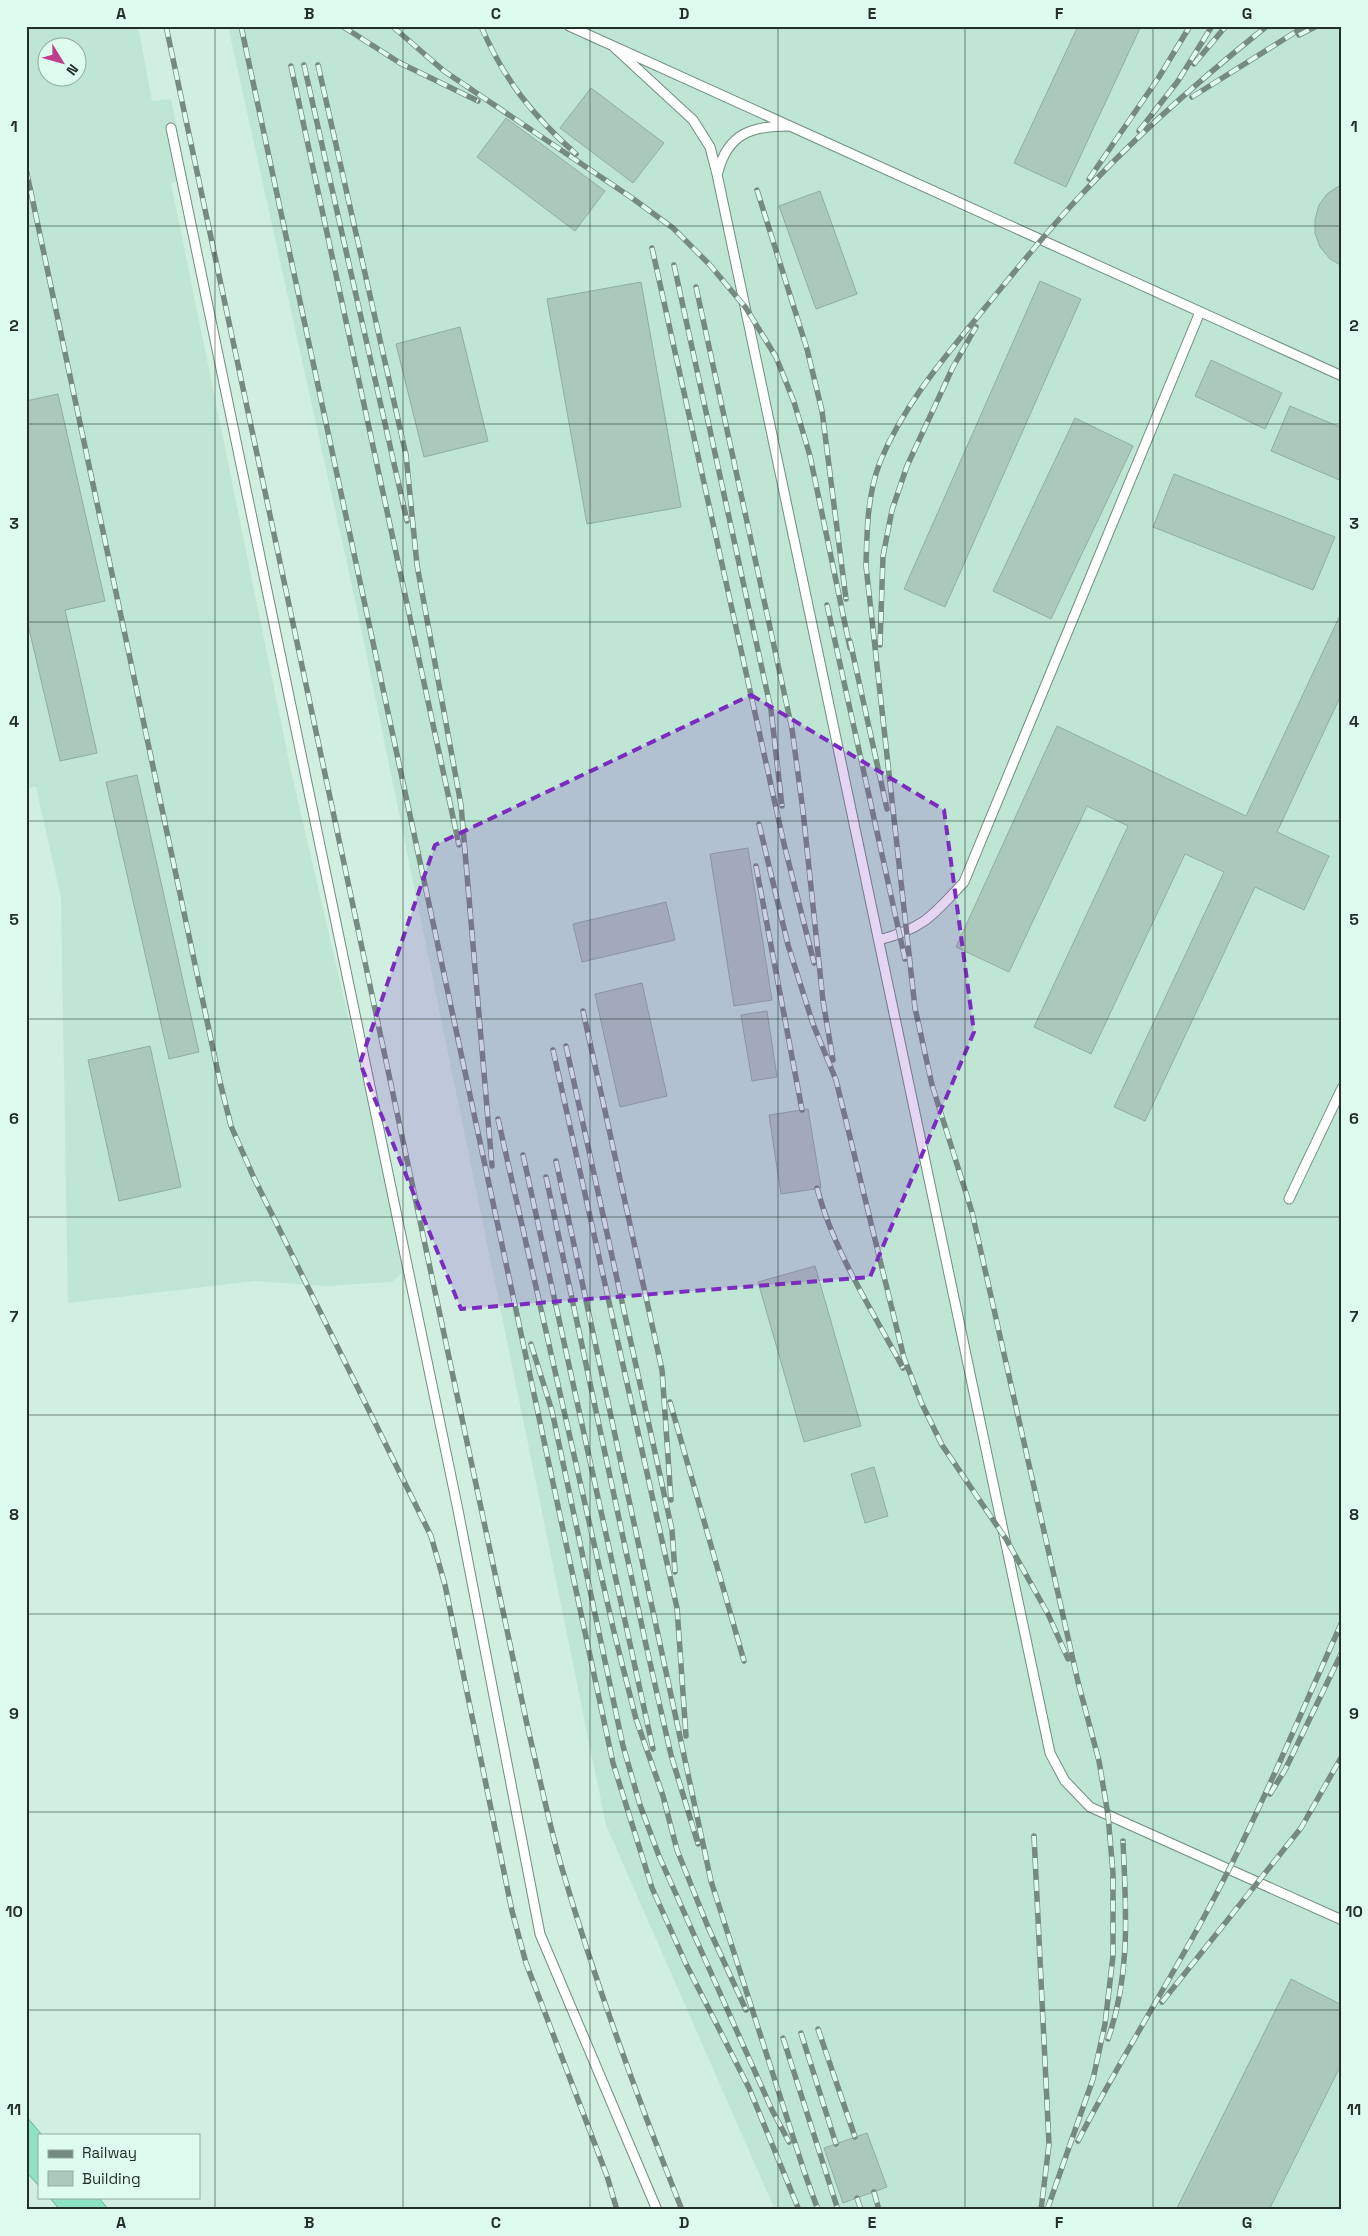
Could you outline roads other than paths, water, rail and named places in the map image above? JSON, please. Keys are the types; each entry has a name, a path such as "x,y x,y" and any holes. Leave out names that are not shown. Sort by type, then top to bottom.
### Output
{"lane":[{"path":"569,26 1342,376"},
{"path":"615,48 693,120 710,147 717,174 1050,1753 1066,1781 1090,1807 1342,1920"},
{"path":"717,174 722,154 740,135 765,126 792,126"},
{"path":"171,128 458,1510 540,1934 657,2210"},
{"path":"879,940 899,934 927,921 964,882 1200,312"},
{"path":"1289,1199 1342,1088"}],"railway":[{"path":"166,26 528,1729 548,1814 574,1909 602,1996 682,2210"},
{"path":"241,26 613,1763 652,1888 686,1964 749,2088 799,2210"},
{"path":"342,26 400,63 478,101"},
{"path":"392,26 444,71 632,198 673,228 709,264 746,308 776,357 794,402 810,456 850,648"},
{"path":"481,26 499,63 521,96 546,126 576,154"},
{"path":"1089,179 1159,77 1190,26"},
{"path":"1139,131 1178,81 1212,26"},
{"path":"1194,64 1226,26"},
{"path":"1047,2210 1093,2079 1105,2024 1113,1956 1113,1873 1108,1815 1099,1761 1078,1682 972,1212 932,1085 915,1008 866,566 869,514 872,488 880,462 901,420 926,382 984,309 1058,220 1092,183 1190,90 1267,26"},
{"path":"1192,97 1305,26"},
{"path":"1299,35 1317,26"},
{"path":"304,65 407,521"},
{"path":"318,65 406,455 417,565 461,805 492,1166"},
{"path":"291,66 459,845"},
{"path":"26,169 220,1082 231,1126 254,1178 431,1536 445,1585 512,1911 526,1963 607,2176 617,2210"},
{"path":"757,190 807,349 822,411 846,599"},
{"path":"652,248 784,844 814,963"},
{"path":"674,265 771,710 782,806"},
{"path":"696,287 792,729 803,811 823,1001 833,1060"},
{"path":"880,645 883,556 892,510 907,466 953,367 976,327"},
{"path":"827,605 905,959"},
{"path":"850,641 887,809"},
{"path":"759,824 788,945 813,1024 836,1080 904,1358 922,1404 942,1445 1006,1539 1048,1614 1068,1659"},
{"path":"756,866 802,1110"},
{"path":"583,1011 662,1370 671,1500"},
{"path":"566,1046 672,1530 675,1572"},
{"path":"553,1050 677,1608 686,1736"},
{"path":"498,1119 614,1632 636,1719 663,1796 677,1850 708,1927 746,2010"},
{"path":"523,1155 653,1749"},
{"path":"556,1161 711,1881 818,2210"},
{"path":"546,1177 671,1755 698,1844"},
{"path":"817,1188 833,1235 903,1368"},
{"path":"531,1344 552,1411 623,1746 640,1805 659,1856 772,2110 789,2142"},
{"path":"670,1402 744,1661"},
{"path":"1078,2141 1108,2084 1223,1881 1259,1808 1342,1622"},
{"path":"1270,1794 1285,1770 1342,1652"},
{"path":"1162,2002 1301,1828 1342,1756"},
{"path":"1034,1836 1049,2144 1041,2210"},
{"path":"1108,2039 1115,2015 1124,1966 1126,1916 1123,1841"},
{"path":"818,2029 855,2137"},
{"path":"801,2033 836,2144"},
{"path":"783,2038 838,2210"},
{"path":"874,2192 879,2210"},
{"path":"857,2198 861,2210"}]}
